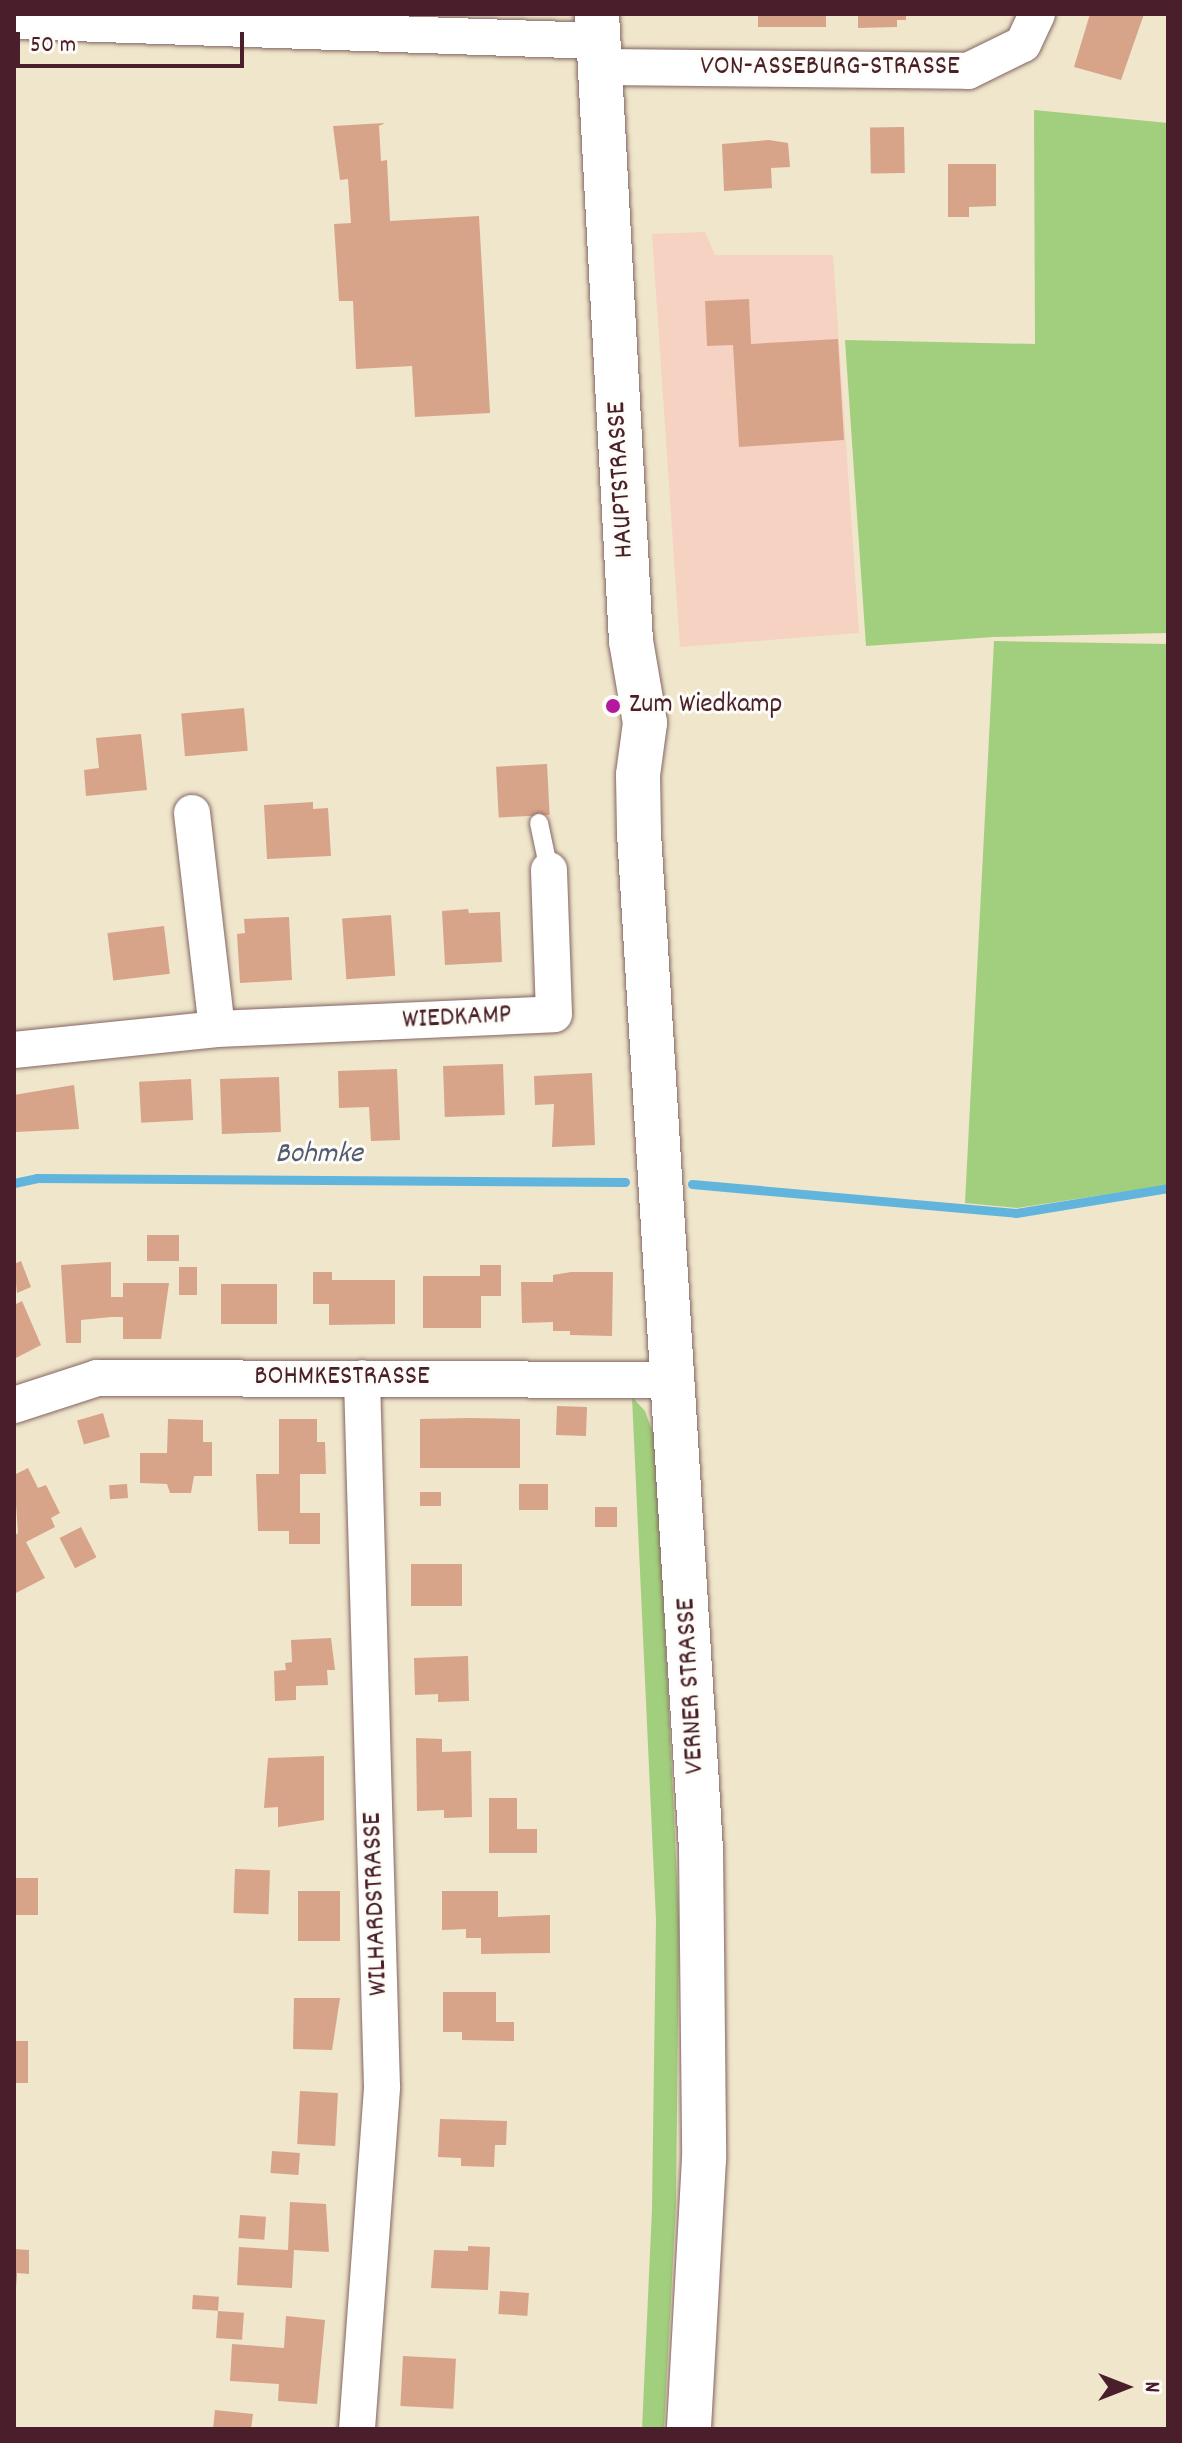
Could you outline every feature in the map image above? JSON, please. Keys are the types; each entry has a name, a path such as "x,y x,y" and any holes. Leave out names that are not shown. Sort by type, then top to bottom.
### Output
{"main road":[{"name":"HAUPTSTRASSE","path":"598,40 631,641 645,723 638,775 649,943"},
{"name":"VERNER STRASSE","path":"649,943 701,1849 704,2159 689,2429"}],"street":[{"name":"VON-ASSEBURG-STRASSE","path":"14,21 598,40 968,71 1023,44 1037,14"},
{"path":"192,813 217,1029"},
{"name":"WIEDKAMP","path":"14,1050 217,1029 554,1014 549,870"},
{"name":"BOHMKESTRASSE","path":"14,1405 97,1378 675,1380"},
{"name":"WILHARDSTRASSE","path":"357,2429 382,2087 362,1378"}],"lane":[{"path":"539,823 549,870"}],"shaded area":[{"path":"705,232 715,255 833,255 859,633 680,647 652,234"}],"green space":[{"path":"1034,110 1168,123 1168,633 993,637 866,646 845,340 1035,344"},
{"path":"994,641 1168,644 1168,1185 1017,1208 965,1203"},
{"path":"632,1397 645,1411 656,1441 679,1920 676,2205 664,2429 642,2429 652,2209 656,1920"}],"building":[{"path":"758,14 826,14 826,27 758,27"},
{"path":"858,14 906,14 906,20 897,20 897,27 858,28"},
{"path":"1090,14 1144,14 1121,80 1074,67"},
{"path":"385,123 379,126 381,161 387,160 390,221 479,216 490,413 415,417 412,366 356,369 353,301 339,301 334,224 351,223 348,179 340,180 333,126"},
{"path":"904,127 905,173 871,174 870,128"},
{"path":"769,140 788,143 790,167 771,168 772,188 724,191 722,144"},
{"path":"948,164 996,164 996,206 969,207 969,217 948,217"},
{"path":"749,299 751,344 838,339 844,440 739,447 733,345 707,346 705,301"},
{"path":"244,708 248,751 185,756 181,713"},
{"path":"141,734 147,790 86,796 84,770 99,768 96,738"},
{"path":"547,764 550,815 499,818 496,767"},
{"path":"313,802 313,809 328,808 331,856 267,859 264,805"},
{"path":"468,909 469,913 500,912 502,962 445,965 442,911"},
{"path":"391,915 395,976 346,979 342,918"},
{"path":"289,917 292,980 240,983 237,934 245,933 244,919"},
{"path":"164,926 170,974 113,981 107,933"},
{"path":"503,1064 505,1115 445,1117 443,1066"},
{"path":"397,1069 400,1140 371,1141 369,1107 339,1108 338,1071"},
{"path":"592,1073 595,1145 552,1147 554,1104 535,1105 534,1076"},
{"path":"279,1077 281,1132 222,1134 220,1079"},
{"path":"191,1079 193,1120 141,1123 139,1082"},
{"path":"74,1085 79,1129 15,1132 14,1095"},
{"path":"147,1235 179,1235 179,1261 147,1261"},
{"path":"21,1261 31,1287 17,1293 14,1264"},
{"path":"111,1262 111,1297 123,1297 123,1283 169,1283 161,1339 123,1339 123,1317 111,1317 81,1320 81,1343 66,1343 61,1265"},
{"path":"480,1265 501,1265 501,1296 481,1296 481,1328 423,1328 423,1276 480,1276"},
{"path":"179,1267 197,1267 197,1295 179,1295"},
{"path":"313,1272 332,1272 332,1280 395,1280 395,1324 329,1325 329,1304 313,1304"},
{"path":"613,1272 612,1336 570,1335 570,1331 553,1331 553,1322 522,1323 521,1282 553,1282 553,1275"},
{"path":"221,1284 277,1284 277,1324 221,1324"},
{"path":"22,1301 41,1345 14,1359 14,1305"},
{"path":"557,1406 587,1407 586,1436 556,1435"},
{"path":"103,1413 110,1437 84,1444 77,1420"},
{"path":"168,1419 203,1420 203,1442 212,1442 212,1476 194,1476 191,1493 170,1493 167,1484 140,1483 140,1453 167,1453"},
{"path":"279,1419 317,1419 317,1442 325,1442 326,1474 300,1474 300,1513 320,1513 320,1544 289,1544 289,1531 258,1531 256,1474 279,1474"},
{"path":"420,1419 520,1419 520,1468 420,1468"},
{"path":"28,1468 38,1488 46,1485 60,1513 51,1518 55,1527 26,1542 45,1578 14,1594 14,1536 18,1533 14,1475"},
{"path":"127,1484 128,1498 110,1499 109,1485"},
{"path":"519,1484 548,1484 548,1510 519,1510"},
{"path":"420,1492 441,1492 441,1506 420,1506"},
{"path":"595,1507 617,1507 617,1527 595,1527"},
{"path":"81,1527 96,1557 75,1568 60,1538"},
{"path":"411,1564 462,1564 462,1606 411,1606"},
{"path":"331,1638 335,1670 327,1670 328,1685 296,1686 296,1700 275,1701 274,1671 286,1670 285,1663 292,1662 291,1640"},
{"path":"468,1656 469,1701 438,1702 438,1694 415,1695 414,1658"},
{"path":"416,1738 442,1739 442,1752 471,1751 472,1817 444,1818 444,1810 417,1811"},
{"path":"324,1756 324,1820 278,1827 278,1807 264,1808 268,1758"},
{"path":"489,1798 517,1798 517,1829 537,1829 537,1853 489,1853"},
{"path":"235,1869 270,1870 268,1914 233,1913"},
{"path":"14,1878 38,1878 38,1915 14,1915"},
{"path":"298,1891 340,1891 340,1941 298,1941"},
{"path":"442,1891 498,1891 498,1917 550,1915 550,1953 481,1954 481,1938 466,1938 466,1929 442,1930"},
{"path":"443,1992 496,1992 496,2022 514,2022 514,2041 462,2040 462,2032 443,2032"},
{"path":"294,1998 340,1998 332,2050 293,2049"},
{"path":"14,2041 28,2041 28,2083 14,2083"},
{"path":"300,2091 338,2093 335,2146 297,2144"},
{"path":"440,2119 507,2121 506,2145 495,2145 494,2167 461,2166 461,2158 438,2157"},
{"path":"272,2151 300,2153 298,2175 270,2173"},
{"path":"290,2202 326,2204 329,2252 294,2250 292,2288 237,2285 239,2247 288,2250"},
{"path":"240,2215 266,2217 264,2240 238,2238"},
{"path":"468,2246 490,2247 488,2290 431,2288 434,2250 468,2251"},
{"path":"14,2249 29,2250 29,2274 17,2273 17,2288"},
{"path":"500,2291 529,2293 527,2316 498,2314"},
{"path":"193,2295 219,2297 218,2311 192,2309"},
{"path":"218,2311 244,2313 242,2340 216,2338"},
{"path":"286,2316 325,2320 317,2404 278,2401 279,2384 230,2381 232,2344 284,2348"},
{"path":"403,2356 456,2359 453,2409 400,2406"},
{"path":"215,2410 253,2414 251,2429 213,2429"}],"waterway":[{"name":"Bohmke","path":"14,1183 37,1178 625,1182"},
{"path":"692,1184 1016,1213 1168,1188"}],"place":[{"name":"Zum Wiedkamp","path":"613,706"}]}
